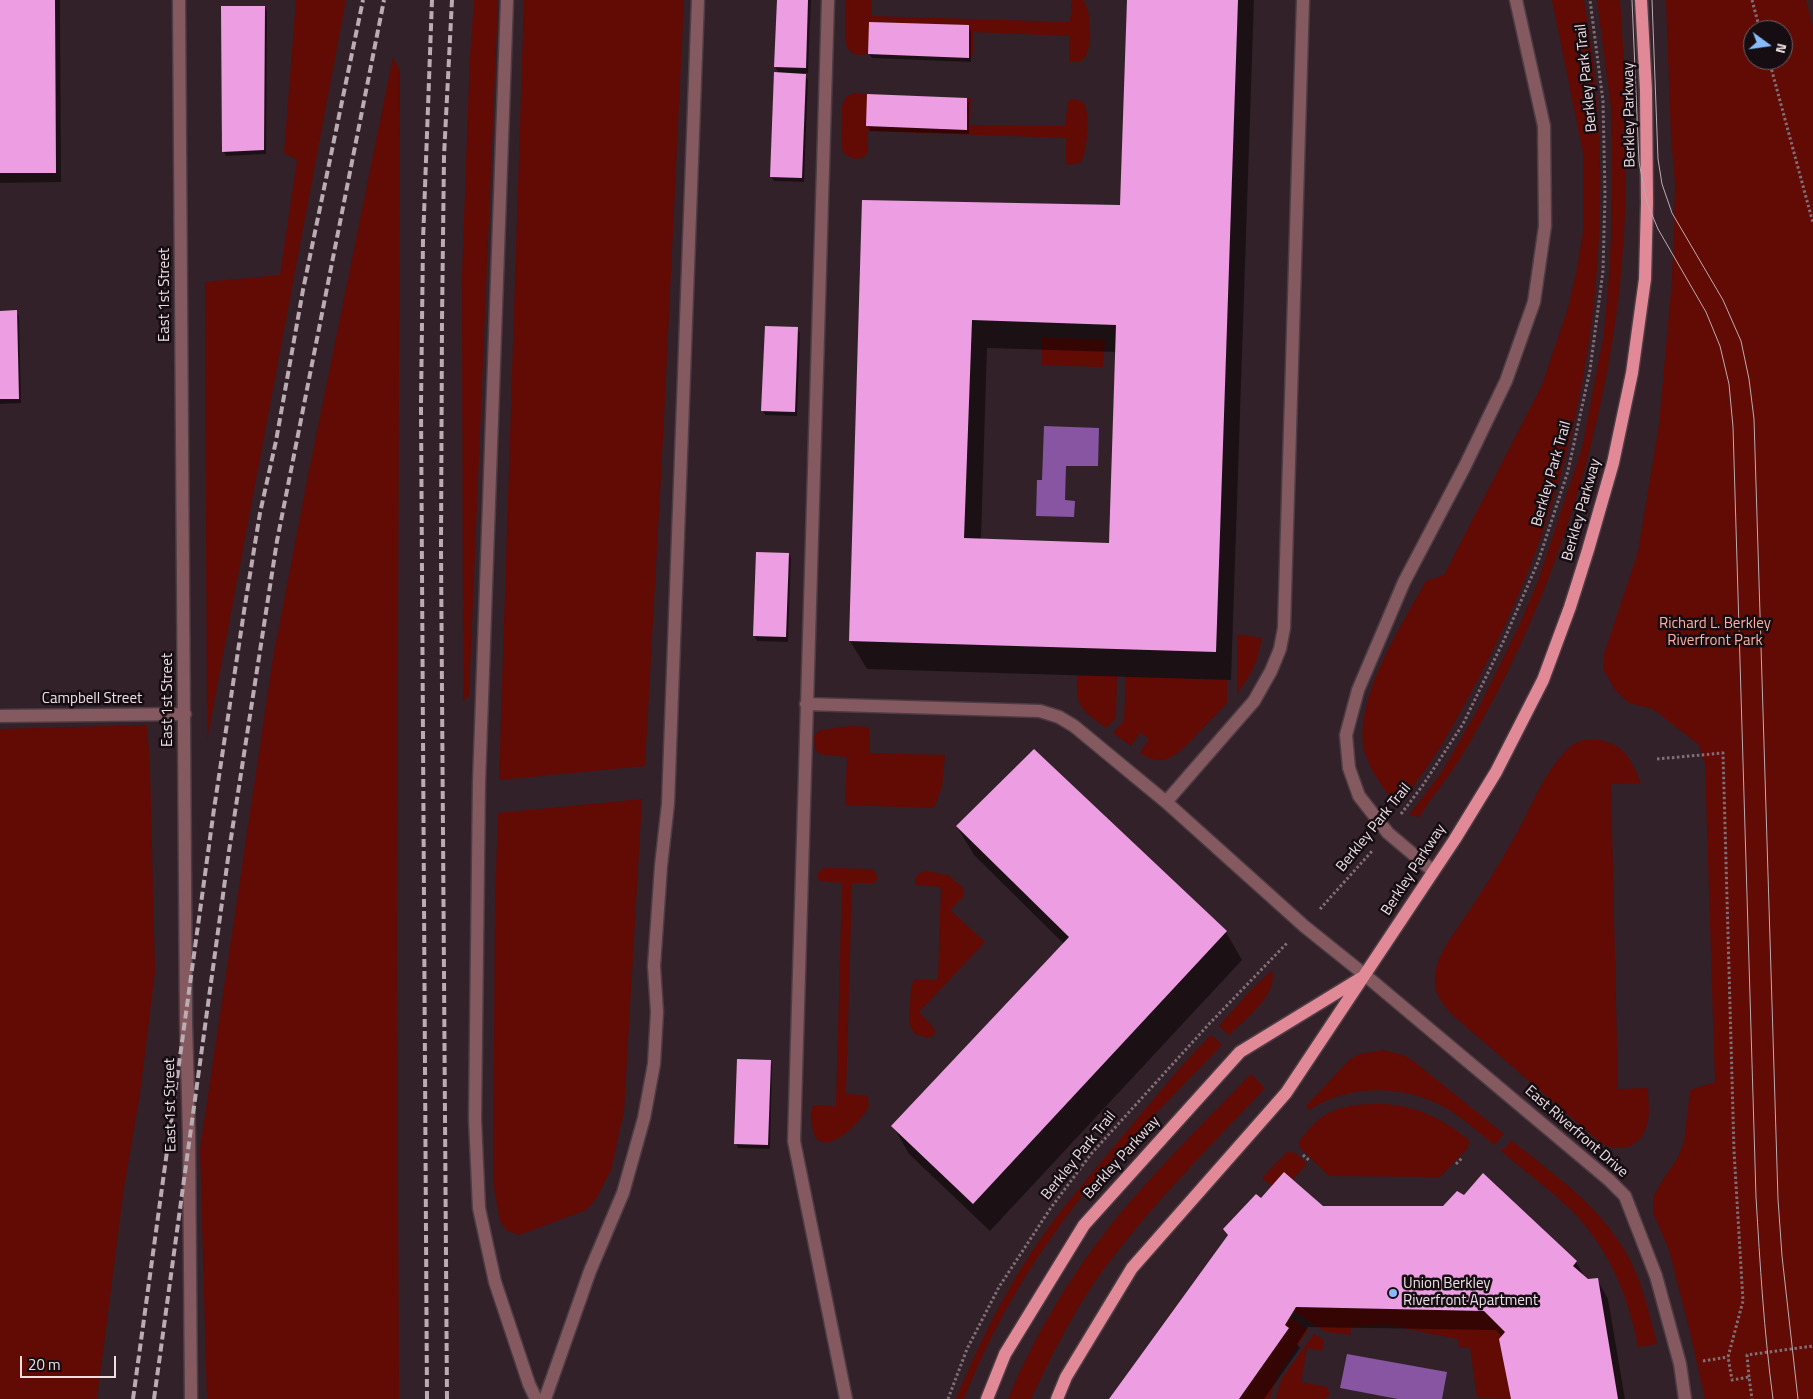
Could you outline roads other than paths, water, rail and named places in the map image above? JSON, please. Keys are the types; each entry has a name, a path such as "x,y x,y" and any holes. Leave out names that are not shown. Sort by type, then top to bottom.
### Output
{"main road":[{"name":"Berkley Parkway","path":"1057,1399 1066,1377 1132,1268 1286,1093 1365,975 1496,772 1543,680 1570,607 1613,463 1632,373 1645,279 1648,154 1641,0"},
{"name":"Berkley Parkway","path":"987,1399 1005,1354 1084,1225 1240,1052 1365,975"}],"street":[{"name":"East 1st Street","path":"179,0 186,1022 189,1134 191,1399"},
{"path":"508,0 479,782 475,1118 479,1208 489,1255 529,1384 536,1399"},
{"path":"545,1399 590,1271 622,1193 644,1118 654,1064 657,1012 654,966 661,866 668,804 698,0"},
{"path":"828,0 794,1141 846,1399"},
{"path":"1166,802 1254,701 1271,671 1280,649 1284,618 1303,0"},
{"path":"1433,871 1388,832 1359,796 1349,768 1346,735 1358,690 1404,582 1465,466 1506,381 1534,302 1545,226 1544,126 1516,0"},
{"name":"East Riverfront Drive","path":"806,704 1040,711 1059,717 1074,726 1166,802 1304,926 1609,1180 1625,1196 1656,1276 1671,1325 1680,1364 1685,1399"},
{"name":"Campbell Street","path":"0,716 185,714"}],"tram line":[{"path":"1632,0 1639,162 1647,203 1658,229 1706,312 1720,346 1729,384 1733,427 1756,1197 1765,1323 1773,1399"},
{"path":"1652,0 1658,159 1662,184 1672,213 1723,300 1741,341 1749,379 1754,419 1778,1199 1782,1256 1798,1399"}],"railway":[{"path":"133,1399 214,809 260,513 276,441 303,290 363,0"},
{"path":"154,1399 229,851 277,541 384,0"},
{"path":"427,1399 421,406 423,241 432,0"},
{"path":"447,1399 441,549 444,156 452,0"}],"place":[{"name":"Union Berkley Riverfront Apartment","path":"1393,1293"}],"park label":[{"name":"Richard L. Berkley Riverfront Park","path":"1715,632"}]}
